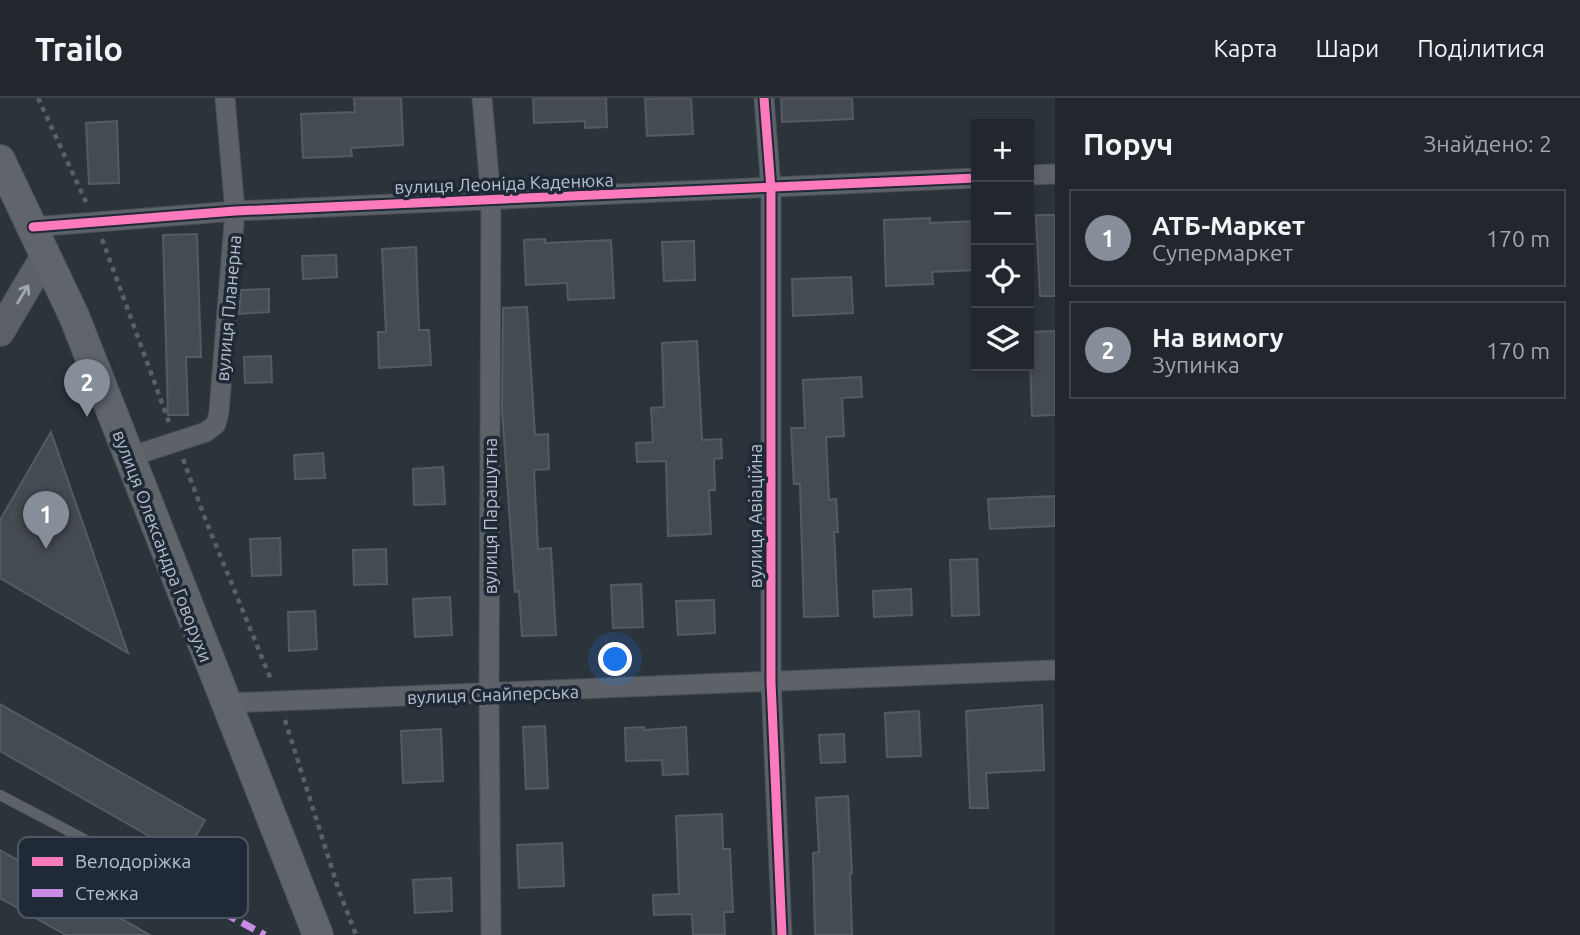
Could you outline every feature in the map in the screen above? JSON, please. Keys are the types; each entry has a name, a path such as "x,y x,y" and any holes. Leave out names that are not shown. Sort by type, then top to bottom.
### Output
{"main road":[{"name":"вулиця Олександра Говорухи","path":"2,180 33,227 74,316 318,935"}],"street":[{"name":"вулиця Планерна","path":"128,457 206,432 216,424 235,211 225,98"},
{"name":"вулиця Парашутна","path":"482,98 491,199 491,935"},
{"name":"вулиця Авіаційна","path":"764,98 771,188 771,682 782,935"},
{"path":"1034,175 1055,174"},
{"name":"вулиця Леоніда Каденюка","path":"33,227 235,211 971,178"},
{"path":"0,332 45,256"},
{"name":"вулиця Снайперська","path":"226,704 1055,670"}],"lane":[{"path":"0,795 80,837"}],"path":[{"path":"38,98 95,222 206,521 279,702 338,888 356,935"}],"building":[{"path":"354,98 401,98 403,145 351,148 352,156 303,158 301,114 355,112"},
{"path":"533,98 606,98 607,127 585,128 585,121 534,123"},
{"path":"691,98 693,134 647,136 645,99"},
{"path":"781,98 852,98 853,119 782,122"},
{"path":"117,121 119,183 89,184 86,123"},
{"path":"1036,215 1055,215 1055,296 1040,296"},
{"path":"930,218 930,223 971,221 971,270 932,272 933,284 886,286 884,220"},
{"path":"197,234 201,357 186,357 188,415 168,415 163,235"},
{"path":"545,239 545,243 611,240 614,298 568,300 567,283 526,285 524,240"},
{"path":"694,241 695,280 664,281 662,242"},
{"path":"416,247 419,330 429,330 431,365 379,368 378,332 386,332 382,249"},
{"path":"336,255 337,277 303,279 302,256"},
{"path":"851,277 853,313 793,316 792,279"},
{"path":"269,289 269,312 239,314 241,290"},
{"path":"527,307 535,435 548,434 549,469 534,470 538,549 551,548 556,635 522,636 519,591 515,592 502,410 503,308"},
{"path":"1055,331 1055,415 1032,416 1030,371 1034,371 1034,332"},
{"path":"697,341 702,440 721,439 722,458 714,459 715,490 709,490 711,534 668,536 666,461 637,462 636,443 653,442 651,408 664,407 662,343"},
{"path":"271,356 272,382 245,383 244,357"},
{"path":"861,377 862,397 842,398 844,436 826,437 829,500 836,499 838,532 834,532 838,616 804,617 800,484 794,484 791,428 805,428 803,380"},
{"path":"51,432 128,653 0,578 0,520"},
{"path":"323,453 325,478 295,479 294,455"},
{"path":"443,467 445,504 414,505 413,469"},
{"path":"1055,496 1055,526 990,529 988,499"},
{"path":"280,538 281,575 252,576 250,539"},
{"path":"386,549 387,584 354,585 353,550"},
{"path":"977,559 979,615 952,616 950,560"},
{"path":"641,584 643,627 613,628 611,585"},
{"path":"911,589 912,615 874,617 873,591"},
{"path":"450,597 452,635 415,637 413,599"},
{"path":"714,600 715,633 678,635 676,601"},
{"path":"315,611 317,649 289,651 288,612"},
{"path":"0,704 205,820 195,837 151,837 0,751"},
{"path":"1042,705 1044,770 986,773 988,808 970,808 966,711"},
{"path":"919,711 921,756 887,757 885,713"},
{"path":"545,726 548,788 526,789 523,727"},
{"path":"644,727 644,730 686,727 688,774 663,775 662,760 626,761 625,728"},
{"path":"441,729 443,781 403,783 401,731"},
{"path":"844,734 845,762 821,763 819,735"},
{"path":"848,796 852,935 815,935 813,853 819,852 816,798"},
{"path":"722,814 723,849 730,849 733,912 724,912 725,935 693,935 692,914 654,915 653,895 679,894 676,816"},
{"path":"562,843 564,886 519,888 517,845"},
{"path":"0,850 18,860 18,908 0,898"},
{"path":"451,878 452,911 415,913 413,880"},
{"path":"36,918 120,918 150,935 66,935"}],"marked path":[{"path":"233,918 265,935"}],"cycle path":[{"path":"764,98 771,189 771,682 782,935"},
{"path":"33,227 235,211 971,178"}],"place":[{"name":"На вимогу","path":"87,417"},
{"name":"АТБ-Маркет","path":"46,549"}]}
